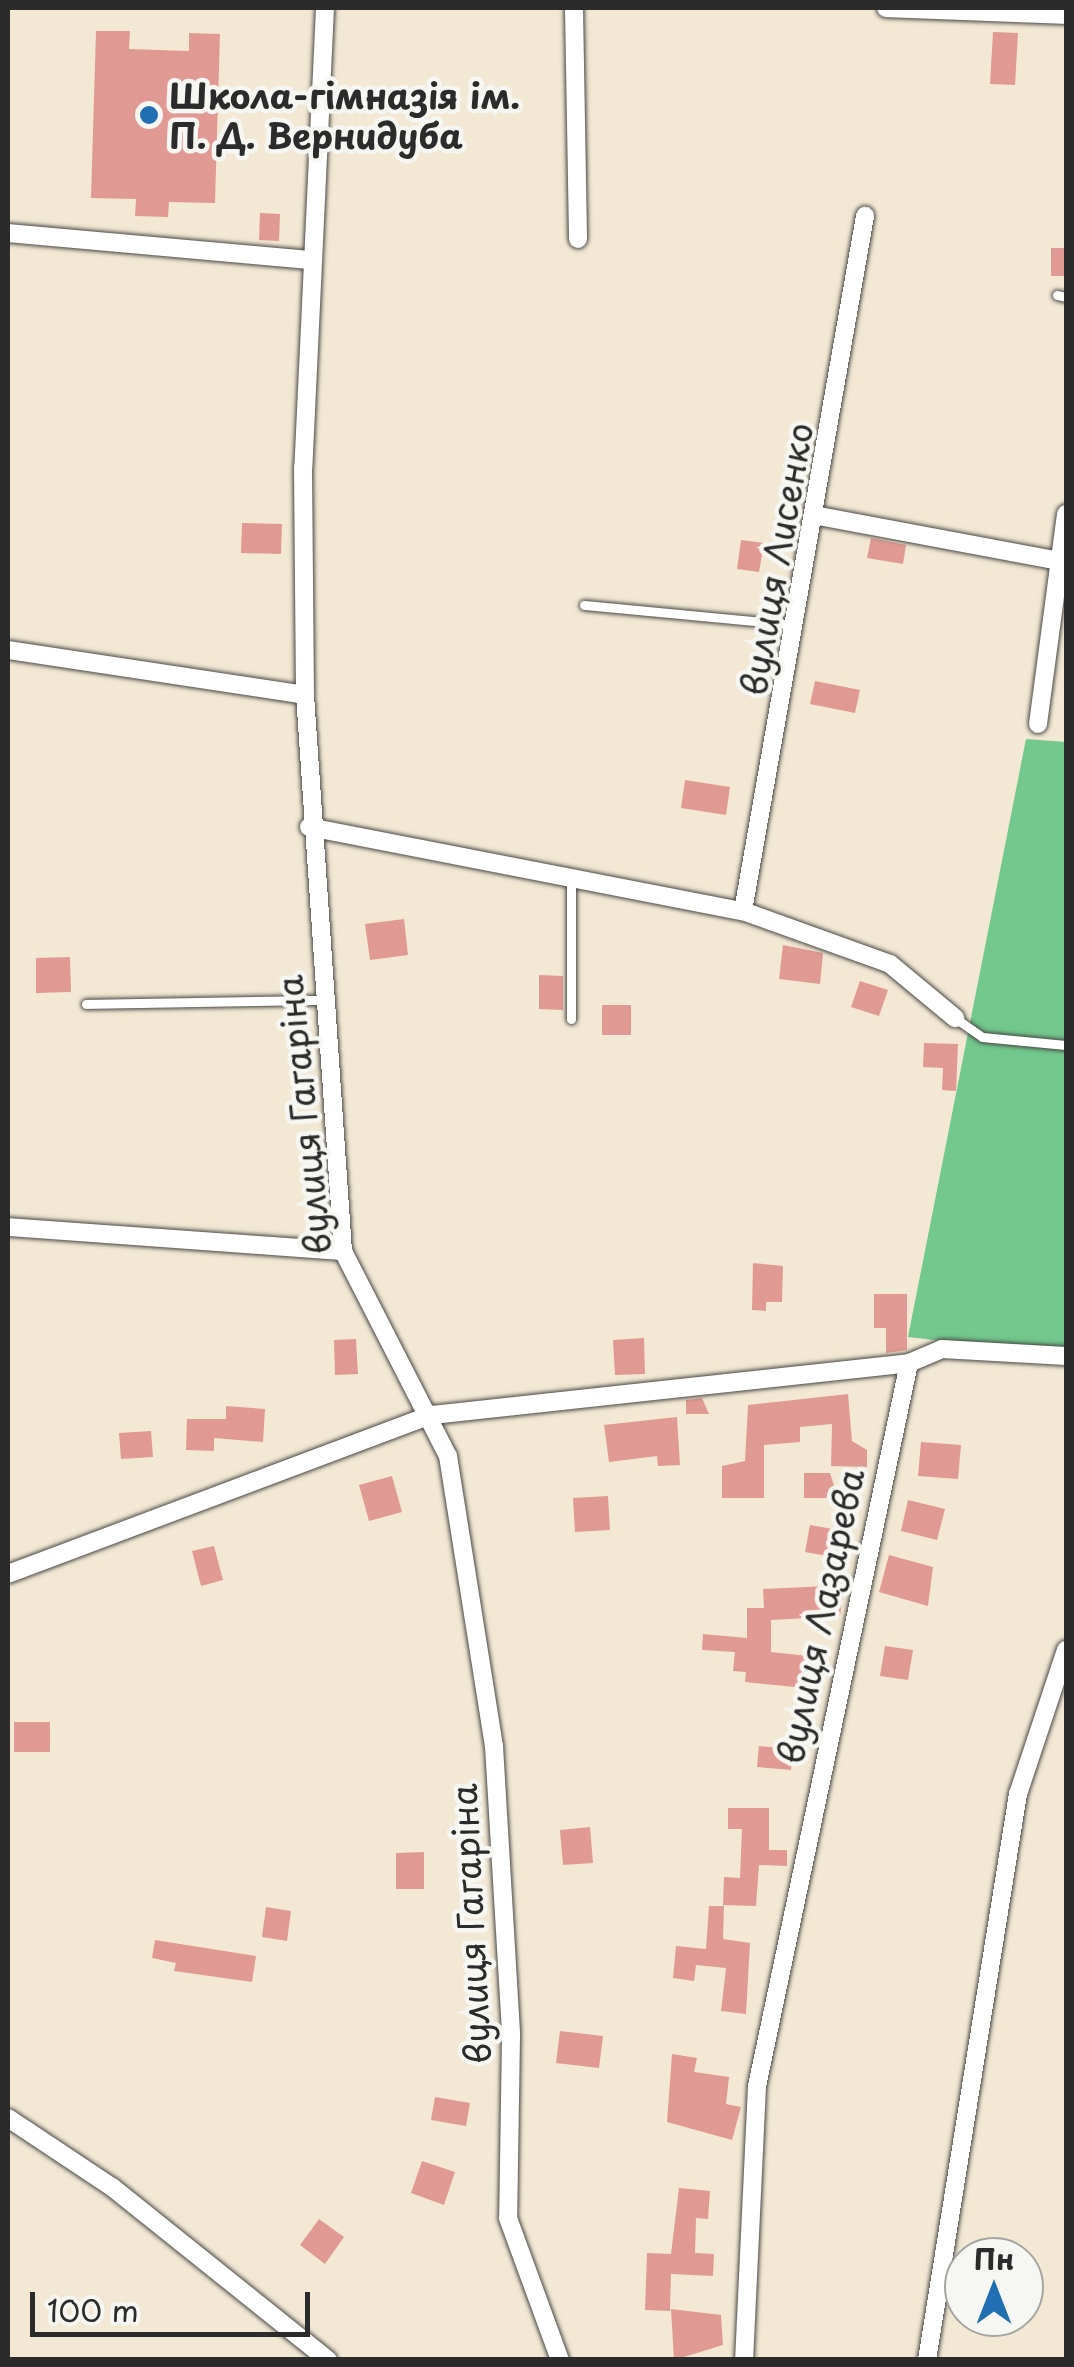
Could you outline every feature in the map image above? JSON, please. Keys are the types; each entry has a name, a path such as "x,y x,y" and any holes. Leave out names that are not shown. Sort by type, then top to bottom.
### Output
{"street":[{"name":"вулиця Гагаріна","path":"325,8 312,260 306,695 309,828 342,1252 432,1415 448,1456 494,1746 511,2036 508,2218 560,2360"},
{"path":"574,8 578,239"},
{"path":"886,8 1066,15"},
{"name":"вулиця Лисенко","path":"743,911 820,516 865,216"},
{"path":"8,233 312,260"},
{"path":"1038,724 1054,560 1066,514"},
{"path":"820,516 1054,560"},
{"path":"8,650 306,695"},
{"path":"309,828 743,911 890,964 955,1018"},
{"path":"8,1227 342,1252"},
{"path":"8,1574 432,1415 909,1363 942,1350 1066,1356"},
{"name":"вулиця Лазарева","path":"744,2360 757,2086 909,1363"},
{"path":"927,2360 1018,1794 1066,1650"},
{"path":"8,2118 112,2187 328,2360"}],"lane":[{"path":"584,605 798,626"},
{"path":"571,877 571,1020"},
{"path":"86,1004 323,1000"},
{"path":"955,1018 982,1037 1066,1045"}],"green space":[{"path":"1026,739 1066,742 1066,1355 908,1337"}],"building":[{"path":"96,31 130,31 129,49 189,51 189,33 220,34 215,203 169,202 168,217 135,216 136,199 91,198"},
{"path":"993,32 1018,33 1015,85 990,84"},
{"path":"260,213 280,214 279,241 259,240"},
{"path":"1051,248 1066,248 1066,276 1051,276"},
{"path":"242,523 282,524 281,554 241,553"},
{"path":"871,538 906,545 903,564 867,558"},
{"path":"741,540 764,543 759,572 737,569"},
{"path":"815,681 860,690 855,713 810,704"},
{"path":"685,780 730,787 726,815 681,808"},
{"path":"404,919 408,955 370,960 365,924"},
{"path":"783,945 823,953 820,984 779,979"},
{"path":"70,957 71,992 36,993 36,958"},
{"path":"539,975 563,976 563,1010 539,1009"},
{"path":"860,981 888,990 879,1016 851,1007"},
{"path":"602,1005 631,1005 631,1035 602,1035"},
{"path":"924,1043 958,1044 956,1091 942,1090 943,1068 923,1067"},
{"path":"753,1263 783,1266 782,1302 766,1302 766,1311 752,1310"},
{"path":"874,1294 907,1294 907,1350 886,1353 886,1328 874,1328"},
{"path":"644,1338 645,1374 615,1375 613,1340"},
{"path":"356,1339 358,1374 335,1375 334,1340"},
{"path":"848,1394 852,1441 867,1450 867,1467 831,1466 832,1424 800,1427 800,1442 764,1445 764,1498 722,1498 722,1466 745,1461 748,1405"},
{"path":"702,1398 709,1414 686,1414 686,1400"},
{"path":"226,1406 265,1409 263,1442 214,1438 214,1451 186,1450 187,1419 226,1419"},
{"path":"677,1417 680,1465 658,1466 657,1456 609,1462 604,1425"},
{"path":"151,1431 153,1457 121,1459 119,1433"},
{"path":"921,1442 961,1445 958,1479 918,1476"},
{"path":"804,1473 830,1473 838,1498 804,1498"},
{"path":"392,1476 402,1512 369,1521 359,1485"},
{"path":"608,1496 610,1530 575,1532 573,1498"},
{"path":"908,1500 945,1509 937,1540 901,1531"},
{"path":"810,1525 844,1531 839,1558 805,1552"},
{"path":"214,1546 223,1580 201,1586 192,1551"},
{"path":"889,1555 933,1567 928,1606 879,1592"},
{"path":"830,1572 846,1574 840,1616 807,1611 807,1618 771,1620 771,1652 808,1656 805,1688 745,1682 746,1672 733,1671 735,1652 702,1650 703,1634 747,1638 747,1608 764,1608 763,1589 828,1586"},
{"path":"885,1646 913,1650 908,1680 880,1676"},
{"path":"14,1722 50,1722 50,1752 14,1752"},
{"path":"759,1746 793,1749 791,1770 757,1767"},
{"path":"728,1808 769,1808 769,1850 787,1850 787,1866 759,1865 756,1906 723,1905 724,1877 740,1878 742,1829 728,1829"},
{"path":"590,1827 593,1863 563,1865 560,1830"},
{"path":"424,1852 424,1889 396,1889 396,1853"},
{"path":"709,1906 724,1906 723,1939 750,1943 746,2014 721,2011 726,1968 696,1965 694,1981 673,1978 676,1946 706,1949"},
{"path":"266,1907 291,1911 287,1941 262,1937"},
{"path":"155,1940 256,1956 252,1982 174,1971 176,1963 152,1958"},
{"path":"560,2031 603,2036 599,2068 556,2063"},
{"path":"672,2054 697,2058 694,2072 729,2077 726,2104 741,2107 732,2140 667,2122"},
{"path":"435,2097 470,2103 466,2126 431,2120"},
{"path":"422,2161 455,2172 444,2205 411,2193"},
{"path":"679,2188 710,2191 708,2219 696,2218 695,2253 714,2254 713,2276 671,2274 670,2311 645,2310 647,2253 671,2254"},
{"path":"319,2219 344,2237 325,2264 300,2245"},
{"path":"671,2309 721,2315 723,2345 674,2360"}],"place":[{"name":"Школа-гімназія ім. П. Д. Вернидуба","path":"149,115"}]}
